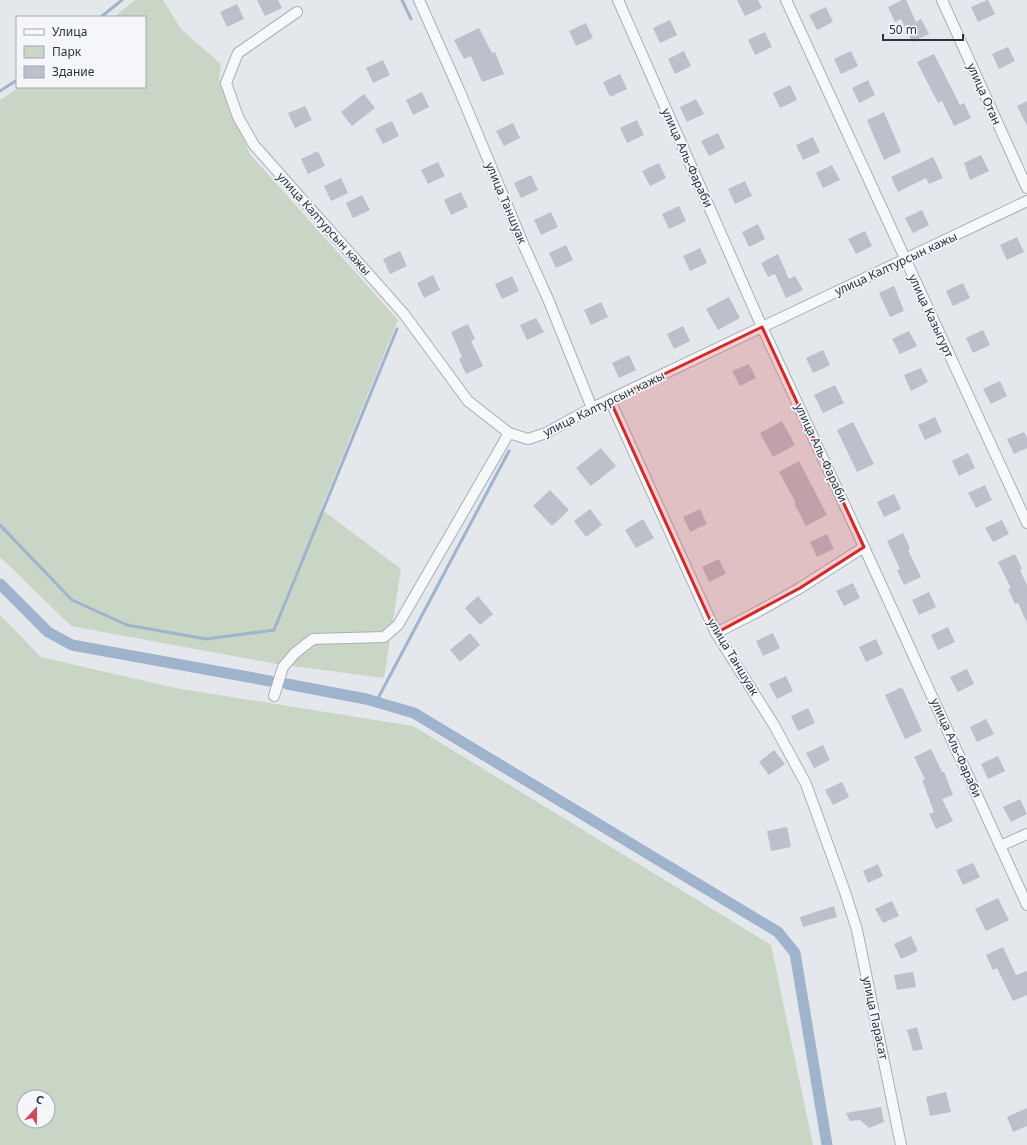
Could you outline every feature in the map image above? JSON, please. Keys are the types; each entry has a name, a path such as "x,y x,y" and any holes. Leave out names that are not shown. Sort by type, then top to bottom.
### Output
{"street":[{"name":"улица Таншуак","path":"419,0 460,92 592,408"},
{"name":"улица Аль-Фараби","path":"618,0 762,327 1027,905"},
{"name":"улица Казыгурт","path":"786,0 904,260 1027,523"},
{"name":"улица Отан","path":"942,0 1027,188"},
{"name":"улица Калтурсын кажы","path":"297,12 238,53 226,83 238,117 254,145 404,314 468,400 509,433 528,439 546,433 592,408 1027,201"},
{"name":"улица Таншуак","path":"610,400 716,633 774,724 806,784 845,892"},
{"path":"274,696 283,667 295,653 313,639 384,637 398,624 509,433"},
{"path":"716,633 800,588 864,547"},
{"path":"1000,846 1027,834"},
{"name":"улица Парасат","path":"845,892 857,930 901,1145"}],"highlighted area":[{"path":"762,327 864,547 800,588 716,633 610,400"}],"green space":[{"path":"135,0 163,0 181,29 221,64 219,80 250,154 398,320 321,509 401,569 384,678 277,664 71,626 0,557 0,100 18,88 146,88 146,16 115,16"},
{"path":"0,615 41,657 175,688 413,726 771,945 813,1145 0,1145"}],"building":[{"path":"257,0 278,0 282,8 265,16"},
{"path":"737,0 758,0 762,8 745,16"},
{"path":"902,0 906,0 916,22 921,19 929,34 912,42 901,19 895,22 888,7"},
{"path":"987,0 995,14 978,22 971,7"},
{"path":"237,4 244,19 227,27 220,12"},
{"path":"826,7 833,22 817,30 809,15"},
{"path":"670,20 677,35 660,43 653,28"},
{"path":"586,23 593,38 576,46 569,31"},
{"path":"479,28 492,53 495,52 504,74 482,82 471,56 464,59 454,40"},
{"path":"765,32 772,47 755,55 748,40"},
{"path":"1008,47 1015,61 999,69 992,54"},
{"path":"684,51 691,66 675,74 668,59"},
{"path":"851,51 858,66 841,74 834,59"},
{"path":"934,54 960,105 964,103 971,118 954,126 942,101 938,103 917,62"},
{"path":"383,60 390,75 373,83 366,68"},
{"path":"620,74 627,89 610,97 603,82"},
{"path":"868,80 875,95 859,103 852,88"},
{"path":"790,85 797,100 780,108 773,93"},
{"path":"422,92 429,107 413,115 406,100"},
{"path":"364,94 375,108 352,126 341,112"},
{"path":"696,99 704,114 687,122 680,107"},
{"path":"1027,101 1027,126 1017,106"},
{"path":"305,106 312,120 295,128 288,113"},
{"path":"884,112 901,152 884,160 867,120"},
{"path":"637,120 644,135 627,143 620,128"},
{"path":"392,121 399,136 383,144 375,129"},
{"path":"513,123 520,138 504,146 496,131"},
{"path":"718,133 725,148 709,156 701,141"},
{"path":"813,137 820,152 803,160 796,145"},
{"path":"318,151 325,166 308,174 301,159"},
{"path":"981,155 989,171 970,180 964,163"},
{"path":"933,157 943,178 929,184 926,178 898,192 891,177"},
{"path":"438,162 445,176 428,184 421,170"},
{"path":"659,163 666,178 650,186 642,171"},
{"path":"832,165 840,180 823,188 816,173"},
{"path":"531,175 538,190 521,198 514,183"},
{"path":"341,178 348,193 331,201 324,186"},
{"path":"745,181 752,196 735,204 728,189"},
{"path":"461,192 468,207 451,215 444,200"},
{"path":"362,195 370,210 353,218 346,203"},
{"path":"679,206 686,221 669,229 662,214"},
{"path":"922,210 929,225 913,233 905,218"},
{"path":"551,212 558,227 541,235 534,220"},
{"path":"758,224 765,239 749,247 742,232"},
{"path":"865,231 872,246 856,254 848,239"},
{"path":"1017,237 1024,252 1007,260 1000,245"},
{"path":"566,245 573,260 556,268 549,253"},
{"path":"700,248 707,263 690,271 683,256"},
{"path":"400,251 407,266 390,274 383,259"},
{"path":"778,254 789,279 795,276 803,290 786,298 775,274 768,277 761,263"},
{"path":"433,275 440,290 424,298 417,283"},
{"path":"512,276 519,291 502,299 495,284"},
{"path":"963,283 970,298 953,306 946,291"},
{"path":"894,286 904,311 890,317 879,293"},
{"path":"729,297 740,318 718,330 706,309"},
{"path":"601,302 608,317 591,325 584,310"},
{"path":"536,318 544,332 527,340 520,325"},
{"path":"468,324 475,339 471,341 483,366 466,374 459,359 462,357 451,332"},
{"path":"683,326 690,341 674,349 667,334"},
{"path":"983,330 990,345 973,353 966,338"},
{"path":"909,331 917,346 900,354 892,339"},
{"path":"823,350 830,365 813,373 806,358"},
{"path":"629,355 636,370 619,378 612,363"},
{"path":"749,364 756,378 740,386 732,371"},
{"path":"921,368 928,382 911,391 904,375"},
{"path":"1000,381 1007,396 991,404 983,389"},
{"path":"835,385 844,403 823,413 814,395"},
{"path":"935,417 942,432 925,440 918,425"},
{"path":"782,421 795,445 773,457 760,433"},
{"path":"853,422 874,464 857,472 837,430"},
{"path":"1024,432 1027,438 1027,448 1014,454 1007,439"},
{"path":"601,448 616,466 591,486 576,468"},
{"path":"968,453 975,468 959,476 952,461"},
{"path":"799,461 827,515 806,526 794,503 796,503 779,472"},
{"path":"985,485 992,500 976,508 968,493"},
{"path":"550,490 569,510 552,526 533,506"},
{"path":"894,494 901,509 884,517 877,502"},
{"path":"590,509 602,525 586,537 574,521"},
{"path":"700,509 707,524 690,532 683,517"},
{"path":"643,519 654,538 636,548 625,530"},
{"path":"1002,520 1009,534 993,542 985,528"},
{"path":"903,533 910,548 908,550 921,577 904,585 897,570 900,569 887,541"},
{"path":"827,534 834,549 817,557 810,542"},
{"path":"1015,554 1027,585 1027,623 1018,603 1015,604 1008,589 1011,588 998,562"},
{"path":"719,559 726,574 709,582 702,567"},
{"path":"853,583 860,598 844,606 836,591"},
{"path":"929,592 936,607 919,615 912,600"},
{"path":"478,596 493,614 480,625 465,608"},
{"path":"948,627 955,642 938,650 931,635"},
{"path":"470,633 480,645 460,662 450,650"},
{"path":"773,633 780,648 763,656 756,641"},
{"path":"876,639 883,654 866,662 859,647"},
{"path":"967,669 974,684 958,692 950,677"},
{"path":"786,676 793,691 777,699 769,684"},
{"path":"902,687 922,731 905,739 885,695"},
{"path":"808,708 815,723 798,731 791,716"},
{"path":"986,719 994,734 977,742 970,727"},
{"path":"823,745 830,760 814,768 806,753"},
{"path":"931,749 942,772 944,772 953,795 942,799 953,821 936,829 929,814 934,812 922,780 925,779 914,757"},
{"path":"774,750 785,764 769,775 759,762"},
{"path":"998,756 1005,771 988,779 981,764"},
{"path":"842,782 849,797 833,805 825,790"},
{"path":"1020,799 1027,814 1011,822 1003,807"},
{"path":"787,827 791,847 771,851 767,831"},
{"path":"973,863 980,877 963,885 956,870"},
{"path":"878,864 883,876 868,883 863,871"},
{"path":"998,898 1009,920 986,931 975,909"},
{"path":"892,901 899,916 883,923 875,909"},
{"path":"834,906 837,917 803,927 800,917"},
{"path":"911,936 918,951 901,959 894,944"},
{"path":"1003,947 1016,975 1027,971 1027,995 1013,1001 997,968 993,970 986,955"},
{"path":"913,972 916,987 897,990 894,975"},
{"path":"917,1027 923,1049 913,1051 907,1030"},
{"path":"946,1092 951,1112 930,1116 926,1097"},
{"path":"881,1107 884,1122 869,1128 860,1120 850,1121 846,1113"},
{"path":"1027,1108 1027,1126 1013,1132 1007,1117"}],"waterway":[{"path":"102,16 122,0"},
{"path":"402,0 411,19"},
{"path":"0,91 16,81"},
{"path":"0,525 72,600 127,625 206,639 274,630 397,329"},
{"path":"376,702 509,451"},
{"path":"0,584 48,632 72,645 270,681"},
{"path":"287,684 366,699 414,713 778,932 795,953 827,1145"}]}
